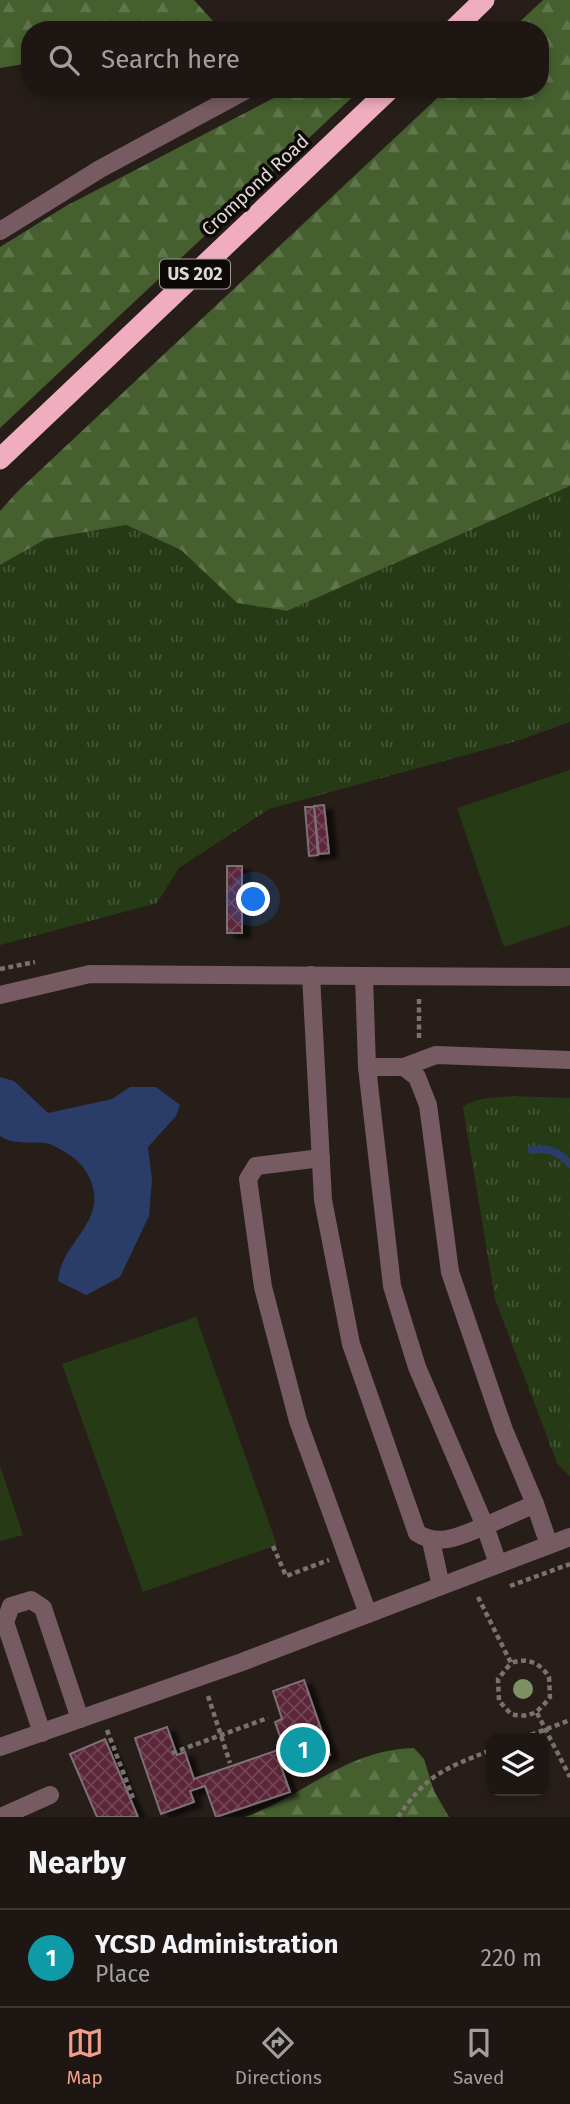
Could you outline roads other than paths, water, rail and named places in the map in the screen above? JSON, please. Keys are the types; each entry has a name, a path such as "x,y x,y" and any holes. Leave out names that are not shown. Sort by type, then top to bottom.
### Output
{"highway":[{"path":"462,21 484,0"},
{"name":"Crompond Road","path":"0,459 381,98"}],"street":[{"path":"0,231 100,169 231,98"},
{"path":"0,995 90,974 570,977"},
{"path":"311,975 323,1200 351,1344 417,1533 431,1541 443,1541 536,1504"},
{"path":"364,976 367,1067 392,1286 417,1367 485,1526 498,1564"},
{"path":"367,1067 404,1067 436,1055 570,1060"},
{"path":"404,1067 417,1077 428,1105 450,1272 504,1430 536,1504 549,1545"},
{"path":"321,1158 256,1166 248,1179 267,1301 298,1421 368,1614"},
{"path":"0,1747 368,1614 570,1537"},
{"path":"431,1541 441,1586"},
{"path":"42,1733 5,1622 11,1606 32,1600 43,1608 80,1719"},
{"path":"1,1817 50,1795"}],"water":[{"path":"0,1077 14,1081 48,1113 112,1099 130,1087 156,1087 180,1105 176,1116 148,1147 152,1180 149,1216 120,1277 86,1295 58,1281 61,1267 89,1220 93,1208 94,1194 90,1179 76,1160 50,1144 15,1142 0,1136"}],"waterway":[{"path":"532,1150 553,1151 570,1164"}],"place":[{"name":"YCSD Administration","path":"303,1750"}]}
